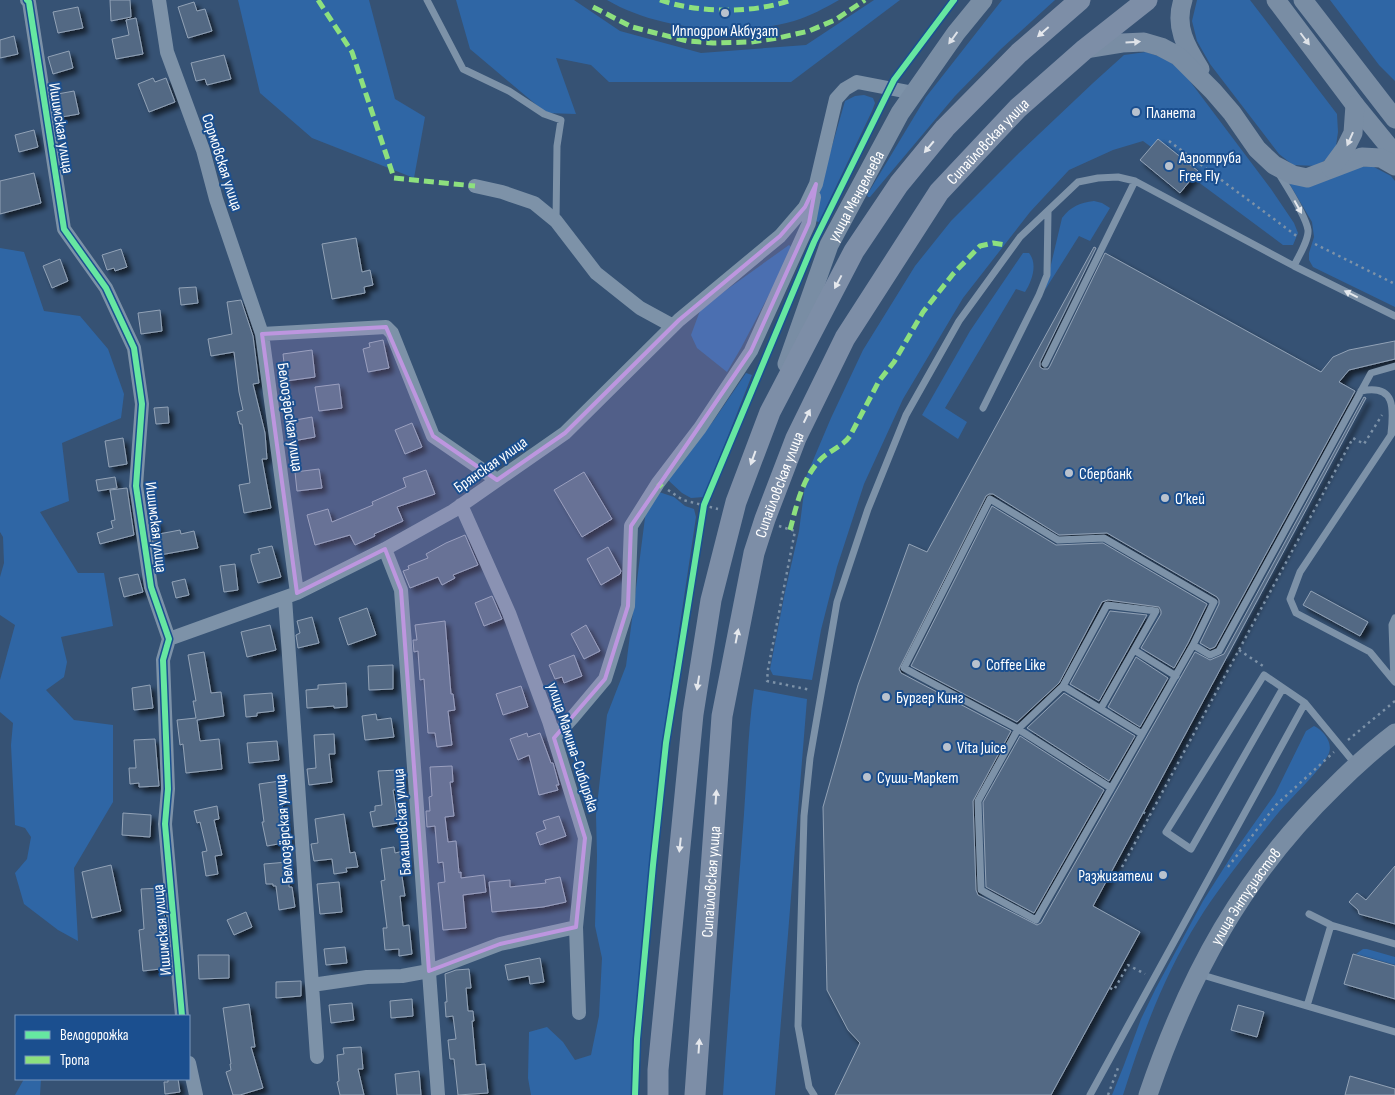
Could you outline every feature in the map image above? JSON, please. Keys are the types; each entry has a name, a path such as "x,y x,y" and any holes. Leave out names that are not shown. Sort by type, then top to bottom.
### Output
{"main road":[{"name":"улица Менделеева","path":"770,412 829,245 900,113 956,33 983,0"},
{"name":"Сипайловская улица","path":"658,1095 658,1070 693,714 711,600 736,502 770,412 854,251 899,184 945,128 999,73 1080,0"},
{"name":"Сипайловская улица","path":"695,1095 722,716 754,553 765,518 796,438 845,338 939,192 1018,108 1085,49 1147,0"},
{"path":"1183,0 1179,14 1180,26 1194,59 1213,91"},
{"path":"1276,0 1355,105 1395,154"},
{"path":"1304,0 1395,119"},
{"path":"1085,49 1122,43 1144,42 1162,47 1178,56 1232,113 1258,149 1274,165 1293,175 1306,178 1362,157 1381,158 1395,166"},
{"path":"1373,90 1395,95"},
{"path":"1331,168 1345,149 1353,133 1355,105"},
{"name":"улица Энтузиастов","path":"1148,1095 1177,1015 1230,914 1268,859 1314,806 1356,765 1395,733"}],"street":[{"name":"Ишимская улица","path":"27,0 29,2 64,229 106,288 134,348 142,404 136,486 151,587 169,639 163,660 168,789 166,824 182,1015"},
{"name":"Сормовская улица","path":"159,0 167,52 203,150 216,199 262,334"},
{"path":"554,738 604,679 628,606 631,526 658,483 700,428 750,351 809,223 836,99 845,89 857,82 914,93"},
{"name":"Брянская улица","path":"169,639 291,596 385,549 461,505 564,433 674,326 780,236 805,207 816,184"},
{"path":"475,186 502,192 534,203 556,222 596,273 640,308 674,326"},
{"path":"262,334 386,327 392,333 433,436 497,480"},
{"name":"Белоозёрская улица","path":"262,334 291,596 317,1057"},
{"name":"улица Мамина-Сибиряка","path":"461,505 509,613 554,738 584,838 576,927 579,1013"},
{"name":"Балашовская улица","path":"385,549 401,590 438,1095"},
{"path":"312,986 367,977 402,976 429,971 500,944 576,927"},
{"path":"190,1068 196,1095"}],"lane":[{"path":"427,0 463,69 509,91 544,114 561,120 557,146 556,222"},
{"path":"1274,165 1302,213 1308,230 1306,241 1294,266"},
{"path":"814,1095 808,1087 798,1026 804,816 810,758 837,602 868,509 906,415 959,321 1020,237 1078,182 1118,177 1135,181 1294,266 1395,316"},
{"path":"1045,364 1135,181"},
{"path":"983,408 1047,275 1048,212"},
{"path":"1193,645 1210,655 1218,652 1371,373 1395,366"},
{"path":"1361,392 1374,389 1384,392 1392,400 1394,408 1393,431 1300,572 1290,599 1296,613 1370,652 1394,682"},
{"path":"1101,708 1156,611 1107,605 1063,686 1018,728 978,801 980,890 1036,920 1176,676 1214,602 1104,538 1058,540 990,499 904,668 1018,728 1111,788"},
{"path":"1394,623 1394,682"},
{"path":"1134,650 1176,676"},
{"path":"1283,688 1191,849 1166,832 1264,676 1283,688 1304,703 1356,765"},
{"path":"1063,686 1142,734"},
{"path":"1090,1095 1304,703"},
{"path":"1309,914 1331,925 1395,944"},
{"path":"1307,1006 1331,925"},
{"path":"1197,974 1395,1032"},
{"path":"805,1095 808,1087"}],"path":[{"path":"1169,141 1298,237 1323,247 1395,284"},
{"path":"1122,867 1353,438 1364,444 1392,400"},
{"path":"662,487 683,500 704,505"},
{"path":"703,514 704,505 708,497"},
{"path":"795,531 767,681 814,690"},
{"path":"1246,621 1253,625"},
{"path":"1143,812 1150,816"},
{"path":"1110,988 1114,990 1128,965 1153,978"}],"highlighted area":[{"path":"816,184 809,223 751,351 631,526 628,606 605,679 554,738 585,838 576,927 500,944 429,971 401,590 385,549 297,593 262,334 386,327 433,436 497,480 565,433 679,320 780,236 805,207"}],"shaded area":[{"path":"238,0 369,0 395,99 425,117 414,178 312,138 260,93"},
{"path":"456,0 574,0 620,31 701,53 806,45 874,0 900,0 791,82 609,82 591,65 556,58 576,114 546,113 470,49"},
{"name":"Ипподром Акбузат","path":"607,0 839,0 817,12 794,21 748,29 723,29 698,28 650,18 627,10"},
{"path":"1002,0 1055,0 1001,49 955,96 870,197 868,197 867,195 926,97"},
{"path":"1197,0 1250,0 1337,114 1338,132 1335,153 1317,166 1293,165 1279,154 1210,64 1197,41 1192,21"},
{"path":"1330,0 1395,0 1395,81 1379,65"},
{"path":"1146,52 1167,59 1183,72 1271,189 1294,223 1298,233 1293,245 1283,245 1143,141 1113,150 1069,170 1030,212 963,298 903,399 864,484 837,567 821,630 812,680 773,675 770,669 799,531 806,477 863,350 915,266 951,221 1019,153 1124,55"},
{"path":"864,95 873,98 875,103 872,111 819,222 815,221 822,181 845,101 855,96"},
{"path":"1372,166 1391,176 1395,181 1395,307 1313,267 1309,260 1314,237 1312,222 1289,183 1310,185 1331,179 1349,168"},
{"path":"1094,201 1110,208 1090,241 1079,236 1045,290 1062,218 1076,206"},
{"path":"789,245 793,249 727,372 697,348 691,335 701,308"},
{"path":"0,248 24,252 44,311 80,316 108,349 124,394 121,418 62,443 69,501 40,512 78,573 104,573 113,626 61,637 67,662 64,677 46,690 74,720 113,725 113,802 74,868 78,941 58,930 24,904 15,873 27,859 31,837 25,828 15,825 11,745 13,723 0,712 0,680 15,625 0,615 0,577 4,563 3,537 0,532"},
{"path":"1023,253 1029,253 1034,267 1028,288 1025,292 1016,289 945,408 967,422 958,439 922,415 970,331"},
{"path":"746,373 752,375 704,497 691,498 682,493 668,480 714,420"},
{"path":"659,492 674,497 685,506 694,509 696,517 667,711 633,1036 631,1095 531,1095 528,1078 529,1032 547,1027 563,1042 575,1060 591,1055 599,1016 602,958 595,926 596,815 607,715 626,666 646,510"},
{"path":"754,689 807,699 775,1095 723,1095 749,735"},
{"path":"1314,726 1324,733 1330,745 1326,759 1270,823 1204,911 1164,984 1146,1028 1123,1095 1112,1095 1141,1019 1203,901 1234,852 1275,794 1306,731"},
{"path":"1363,949 1395,957 1395,965 1356,954"},
{"path":"23,1080 41,1080 40,1095 15,1095"}],"building":[{"path":"110,0 130,0 131,17 111,21"},
{"path":"194,2 197,11 205,9 212,31 188,38 178,7"},
{"path":"78,7 83,28 58,33 53,12"},
{"path":"136,18 143,54 116,59 112,39 129,35 126,20"},
{"path":"14,36 18,54 0,58 0,40"},
{"path":"69,51 73,68 53,74 48,57"},
{"path":"224,55 231,79 207,85 205,79 196,81 191,63"},
{"path":"153,78 155,82 166,78 175,102 149,112 138,84"},
{"path":"74,91 79,114 56,118 52,95"},
{"path":"34,130 38,147 19,152 15,135"},
{"name":"Аэротруба Free Fly","path":"1158,139 1198,171 1180,193 1140,160"},
{"path":"34,173 41,203 0,214 0,181"},
{"path":"356,238 362,272 370,270 373,285 364,287 365,293 332,299 322,244"},
{"path":"1094,247 1096,248 1040,362 1040,367 1043,369 1048,369 1050,366 1105,253 1321,372 1333,357 1349,350 1395,341 1395,359 1349,370 1339,382 1355,391 1215,647 1210,649 1200,643 1219,604 1217,597 1107,533 1059,535 993,494 986,496 899,669 901,673 1011,731 973,801 976,890 978,895 1037,925 1041,923 1195,652 1210,660 1224,654 1364,397 1366,398 1093,906 1140,932 1051,1095 835,1095 860,1043 848,1030 827,990 823,807 858,685 909,544 927,552"},
{"path":"121,249 127,267 115,271 114,268 107,270 102,255"},
{"path":"60,259 68,281 52,288 43,266"},
{"path":"196,287 198,303 181,305 179,288"},
{"path":"241,300 253,336 259,383 253,384 265,433 267,459 262,459 271,508 244,513 239,485 250,483 242,424 240,424 237,412 243,410 234,352 211,356 208,339 232,334 227,302"},
{"path":"160,310 162,331 141,334 138,313"},
{"path":"383,340 389,368 368,372 363,349 370,347 369,343"},
{"path":"312,350 315,377 286,381 283,354"},
{"path":"339,384 342,408 319,411 315,387"},
{"path":"168,407 169,423 156,424 154,408"},
{"path":"312,417 315,437 293,441 290,421"},
{"path":"412,423 422,447 405,454 395,430"},
{"path":"123,438 127,464 109,467 105,441"},
{"path":"319,469 322,488 297,491 295,472"},
{"path":"426,470 435,494 397,507 403,521 355,545 350,535 315,545 307,515 328,509 332,522 373,505 372,502 406,487 403,478"},
{"path":"584,472 612,519 582,537 554,490"},
{"path":"115,477 117,488 98,491 96,480"},
{"path":"127,488 134,535 100,544 97,533 113,528 111,521 115,520 110,490"},
{"path":"992,506 1056,545 1103,543 1207,604 1174,668 1141,648 1161,614 1159,607 1108,600 1102,602 1059,683 1017,722 911,666"},
{"path":"157,521 159,534 180,530 181,534 194,531 198,548 160,555 158,542 153,543 150,523"},
{"path":"465,535 478,565 453,575 455,578 442,585 438,577 410,588 403,571 409,569 408,566 428,558 426,554"},
{"path":"272,546 281,577 258,583 251,555 260,553 258,549"},
{"path":"608,547 621,571 620,574 601,585 587,559"},
{"path":"235,564 238,590 224,592 220,566"},
{"path":"138,574 143,592 124,597 119,578"},
{"path":"185,579 189,595 176,598 172,582"},
{"path":"1311,591 1368,622 1360,636 1303,605"},
{"path":"492,596 502,619 484,626 475,603"},
{"path":"367,608 376,635 348,645 339,618"},
{"path":"1110,611 1147,615 1099,701 1070,684"},
{"path":"312,617 319,643 298,648 296,635 300,633 297,621"},
{"path":"445,621 451,694 453,694 455,710 448,711 452,745 437,747 435,733 428,733 424,679 420,680 418,651 414,652 413,640 417,640 415,625"},
{"path":"270,625 276,650 247,657 241,632"},
{"path":"586,625 600,651 584,659 571,634"},
{"path":"204,652 211,693 221,692 224,716 197,720 200,741 219,739 222,769 186,773 183,744 180,745 177,720 196,718 193,701 196,701 188,655"},
{"path":"574,655 582,676 564,683 562,677 555,679 549,665"},
{"path":"1136,657 1168,678 1140,727 1108,707"},
{"path":"393,665 393,689 369,690 368,666"},
{"path":"346,683 347,707 307,708 306,690 318,689 318,685"},
{"path":"150,685 153,708 134,710 132,688"},
{"path":"521,686 528,707 503,715 496,694"},
{"path":"272,693 274,711 257,713 257,716 246,717 244,695"},
{"path":"1064,693 1135,736 1109,781 1027,728"},
{"path":"376,714 377,720 391,718 394,737 365,740 362,716"},
{"path":"527,733 528,737 540,733 551,763 553,763 559,785 556,785 558,790 539,795 529,755 518,760 510,739"},
{"path":"334,734 335,754 329,754 332,782 309,785 307,769 316,768 314,735"},
{"path":"1020,736 1104,790 1034,913 986,887 983,802"},
{"path":"155,739 159,786 139,787 139,783 130,784 129,768 136,768 134,740"},
{"path":"277,741 279,760 249,763 247,743"},
{"path":"452,766 453,782 450,782 454,816 445,817 448,842 456,841 461,878 484,875 486,892 463,895 466,928 443,930 438,883 445,882 443,862 438,863 435,826 427,827 426,811 430,811 429,797 432,796 430,767"},
{"path":"398,770 399,775 401,775 402,789 393,790 398,823 373,827 370,812 375,811 375,806 382,805 378,771"},
{"path":"280,781 283,800 281,800 289,842 267,846 262,822 264,822 259,784"},
{"path":"217,806 219,819 214,820 222,855 215,856 218,874 206,876 202,852 207,851 200,822 197,823 194,811"},
{"path":"123,813 151,815 150,837 122,835"},
{"path":"344,814 350,853 355,852 358,867 346,868 347,872 334,874 332,859 314,861 311,844 318,843 315,819"},
{"path":"559,816 566,836 540,845 536,833 546,829 543,821"},
{"path":"394,847 395,853 404,851 407,869 401,870 405,896 400,896 403,926 409,925 412,954 399,956 399,949 385,950 383,928 387,928 381,881 385,880 381,849"},
{"path":"288,862 289,887 292,887 295,907 279,910 276,886 266,884 264,864"},
{"path":"111,865 121,911 92,918 82,872"},
{"path":"1395,866 1395,924 1359,914 1358,910 1349,902 1357,893 1366,900"},
{"path":"560,877 566,902 543,907 492,912 489,882 510,880 510,887 546,883 545,880"},
{"path":"339,882 342,912 320,914 317,884"},
{"path":"162,888 169,968 143,971 139,930 144,929 141,889"},
{"path":"246,912 252,927 234,935 227,920"},
{"path":"345,947 347,963 326,965 324,949"},
{"path":"1353,954 1395,966 1395,999 1344,984"},
{"path":"198,955 229,955 229,978 199,979"},
{"path":"540,958 544,982 530,984 529,976 508,980 505,965"},
{"path":"469,969 471,988 466,988 468,1011 473,1011 474,1021 472,1021 476,1065 485,1064 488,1093 458,1095 454,1059 450,1059 448,1040 456,1039 453,1016 446,1017 445,974 456,970"},
{"path":"301,981 301,996 276,998 276,982"},
{"path":"412,999 413,1016 391,1018 390,1001"},
{"path":"352,1003 354,1020 331,1023 329,1005"},
{"path":"249,1004 255,1047 251,1047 263,1088 240,1095 233,1095 226,1072 231,1070 231,1064 223,1008"},
{"path":"1238,1005 1264,1012 1257,1037 1231,1030"},
{"path":"361,1047 363,1069 358,1069 364,1095 340,1095 337,1082 339,1081 337,1055 344,1054 343,1048"},
{"path":"419,1071 421,1095 397,1095 395,1074"},
{"path":"1350,1076 1395,1089 1395,1095 1345,1095"},
{"path":"168,1080 178,1080 180,1092 165,1094 164,1082 168,1082"}],"marked path":[{"path":"318,0 352,52 394,178 475,186"},
{"path":"660,0 691,7 725,10 760,8 791,0"},
{"path":"593,7 632,27 687,41 713,43 751,42 809,31 835,20 865,0"},
{"path":"790,530 801,492 810,474 822,458 844,443 850,436 879,381 894,362 923,312 953,274 980,246 993,243 1005,245"},
{"path":"658,483 662,487"}],"cycle path":[{"path":"27,0 29,2 64,229 106,288 134,348 142,404 136,486 151,587 169,639 163,660 168,789 165,824 182,1015"},
{"path":"635,1095 637,1039 666,743 704,505 814,242 894,80 954,0"}],"place":[{"name":"Ипподром Акбузат","path":"725,13"},
{"name":"Планета","path":"1136,112"},
{"name":"Аэротруба Free Fly","path":"1169,166"},
{"name":"Сбербанк","path":"1069,473"},
{"name":"О’кей","path":"1165,498"},
{"name":"Coffee Like","path":"976,664"},
{"name":"Бургер Кинг","path":"886,697"},
{"name":"Vita Juice","path":"947,747"},
{"name":"Суши-Маркет","path":"867,777"},
{"name":"Разжигатели","path":"1163,875"}]}
